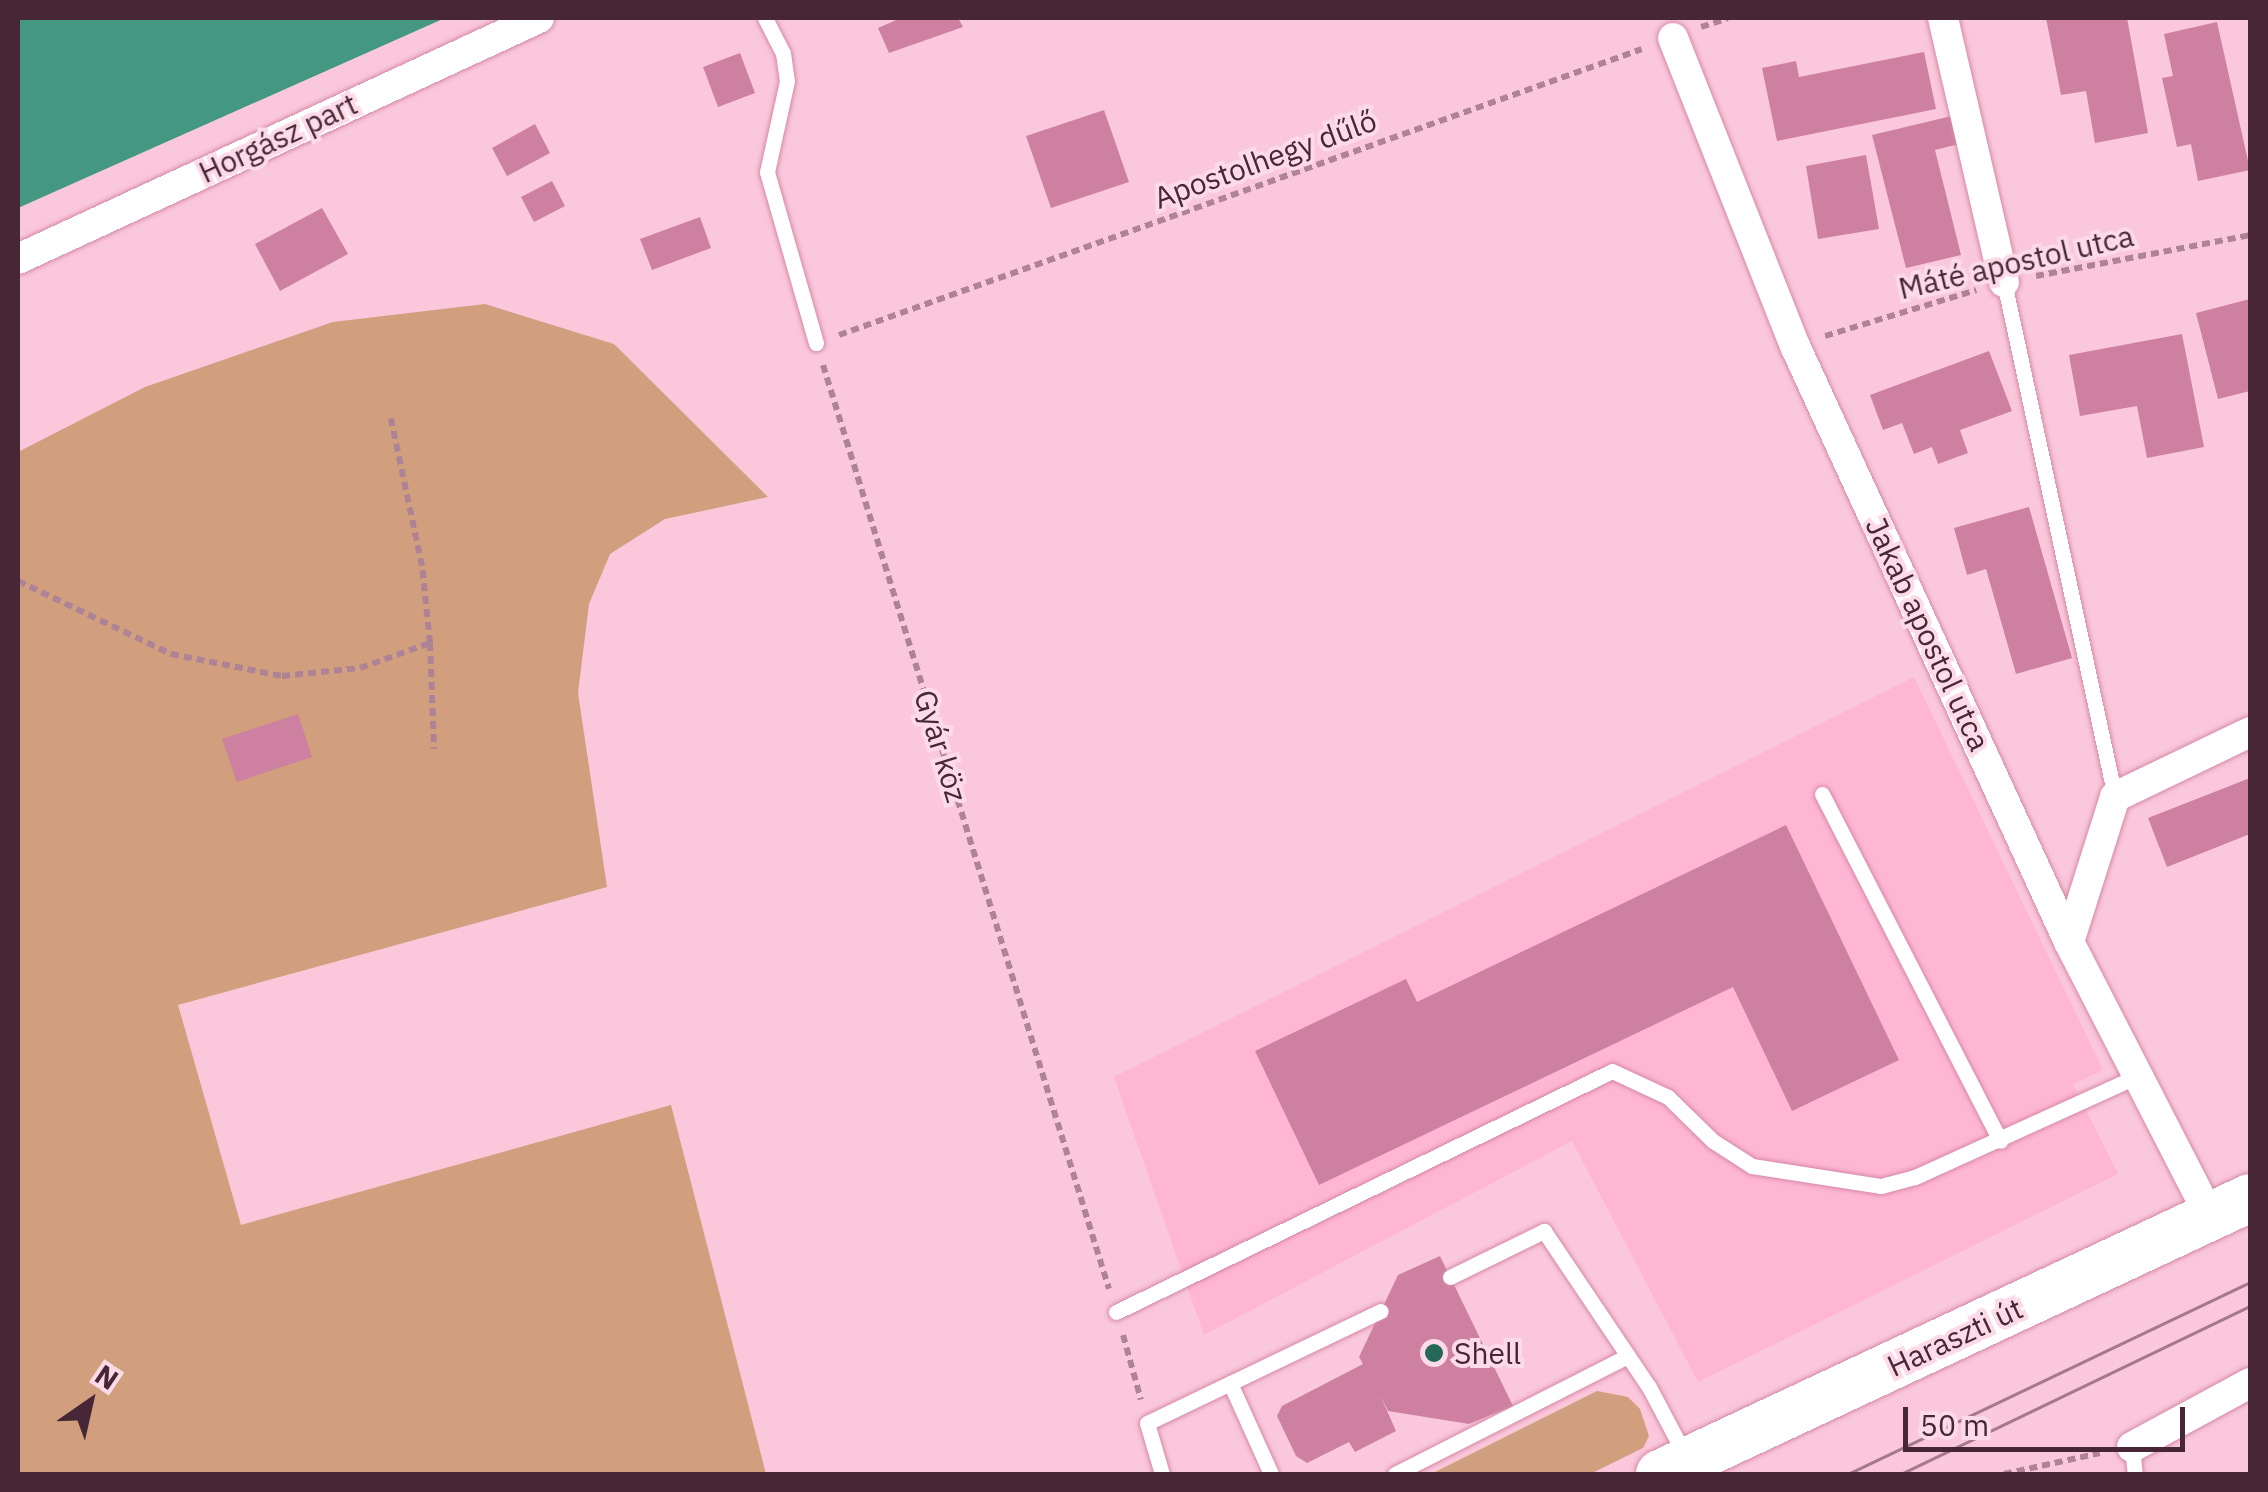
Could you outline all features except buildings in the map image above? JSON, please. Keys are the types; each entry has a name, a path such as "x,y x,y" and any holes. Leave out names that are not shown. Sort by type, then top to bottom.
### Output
{"main road":[{"name":"Haraszti út","path":"1674,1468 2230,1208"}],"street":[{"name":"Horgász part","path":"18,258 539,18"},
{"path":"1943,18 2004,282"},
{"name":"Jakab apostol utca","path":"1674,38 1796,348 2069,942 2138,1076 2230,1208"},
{"path":"2069,942 2115,798 2250,732"},
{"path":"2134,1461 2250,1383"}],"lane":[{"path":"765,18 783,53 786,81 768,172 816,343"},
{"path":"2004,282 2115,798"},
{"path":"1822,794 2000,1141"},
{"path":"1116,1312 1612,1071 1668,1097 1714,1142 1752,1166 1881,1186 2000,1141 2138,1076"},
{"path":"1450,1277 1544,1231 1628,1356 1674,1468"},
{"path":"1162,1474 1147,1423 1381,1311"},
{"path":"1395,1474 1628,1356"},
{"path":"1230,1383 1271,1474"}],"path":[{"name":"Apostolhegy dűlő","path":"816,343 1728,18"},
{"name":"Máté apostol utca","path":"1796,348 2004,282 2250,235"},
{"name":"Gyár köz","path":"816,343 1147,1423"},
{"path":"390,414 422,566 434,749"},
{"path":"18,581 172,654 282,676 360,668 430,643"},
{"path":"2004,1474 2134,1461"}],"shaded area":[{"path":"18,18 445,18 18,208"},
{"path":"485,304 614,344 768,497 665,519 610,554 589,604 578,693 607,887 178,1005 241,1225 671,1105 766,1474 18,1474 18,452 145,387 333,322"},
{"path":"1914,677 2103,1070 2073,1084 2118,1174 1698,1382 1572,1141 1204,1335 1114,1077"},
{"path":"1597,1391 1628,1397 1640,1409 1649,1436 1643,1448 1590,1474 1431,1474"}],"tram line":[{"path":"1848,1474 2250,1282"},
{"path":"1901,1474 2250,1306"}],"place":[{"name":"Shell","path":"1434,1353"}]}
